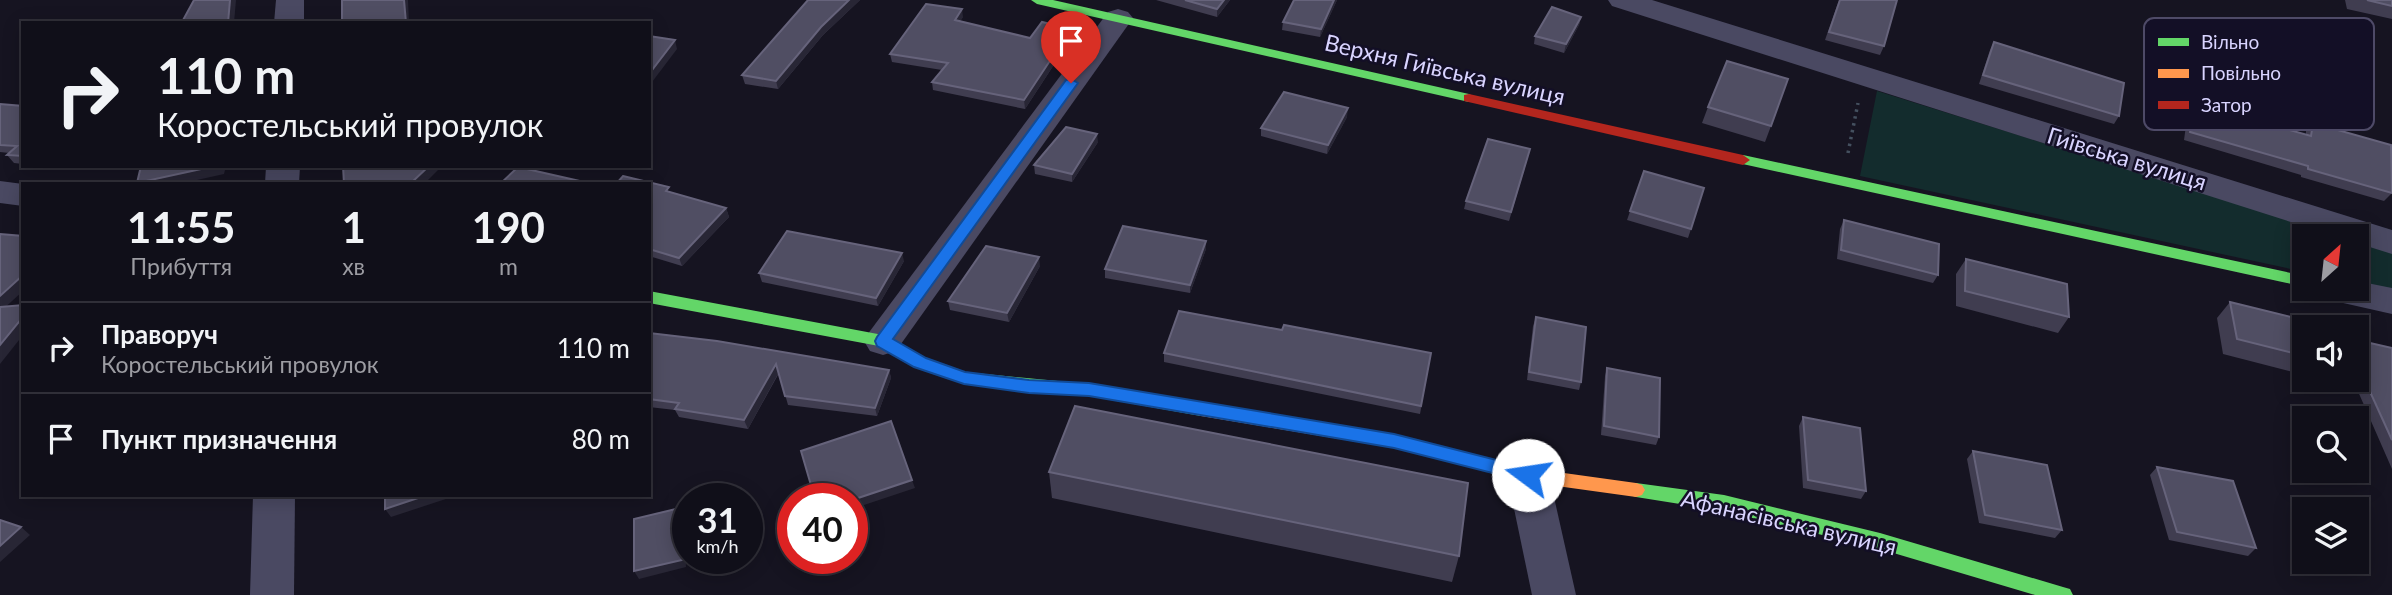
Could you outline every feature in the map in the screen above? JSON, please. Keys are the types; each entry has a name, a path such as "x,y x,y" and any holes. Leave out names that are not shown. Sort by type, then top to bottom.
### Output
{"street":[{"path":"289,21 290,0"},
{"name":"Верхня Гиївська вулиця","path":"1037,0 1843,183"},
{"name":"Гиївська вулиця","path":"1622,0 2392,242"},
{"path":"883,341 1118,18"},
{"path":"1843,183 2292,279"},
{"path":"0,192 21,195"},
{"path":"2370,296 2392,301"},
{"name":"Афанасівська вулиця","path":"651,297 883,341 920,362 964,378 1089,390 1394,441 1528,475 1724,503 1880,541 2063,595"},
{"path":"1528,475 1555,595"},
{"path":"271,595 274,497"}],"path":[{"path":"1843,183 1863,75"}],"green space":[{"path":"1877,91 2303,224 2292,224 2292,269 1860,176"},
{"path":"2370,245 2392,252 2392,291 2370,287"}],"building":[{"path":"194,0 230,0 228,21 183,21"},
{"path":"342,0 404,0 406,21 342,21"},
{"path":"808,0 849,0 821,27 776,81 742,75"},
{"path":"1185,0 1224,0 1217,9"},
{"path":"1294,0 1334,0 1321,29 1283,22"},
{"path":"1840,0 1897,0 1884,46 1829,32"},
{"path":"2367,0 2392,0 2392,6"},
{"path":"926,4 962,9 955,20 1030,38 1042,22 1071,29 1024,100 932,82 948,63 890,54"},
{"path":"1552,7 1581,17 1566,44 1535,36"},
{"path":"651,36 675,40 651,71"},
{"path":"1994,42 2124,83 2119,116 1983,75"},
{"path":"1727,61 1788,79 1771,126 1708,107"},
{"path":"1284,92 1348,108 1328,145 1261,128"},
{"path":"0,104 21,106 21,156 7,155 17,146 0,145"},
{"path":"1066,127 1097,134 1072,174 1034,165"},
{"path":"2290,130 2311,136 2312,130 2338,130 2391,145 2392,193 2308,169 2308,166 2190,132"},
{"path":"1488,139 1530,149 1511,212 1466,201"},
{"path":"141,168 206,168 142,182 137,182"},
{"path":"343,168 427,168 412,182 344,182"},
{"path":"517,168 522,168 584,182 502,182"},
{"path":"1644,171 1704,188 1691,229 1630,211"},
{"path":"623,176 648,182 618,182"},
{"path":"651,183 669,187 666,191 726,208 679,258 651,250"},
{"path":"1844,220 1939,244 1938,275 1841,250"},
{"path":"1123,226 1206,241 1190,285 1105,269"},
{"path":"787,231 902,253 876,298 759,273"},
{"path":"0,234 21,236 21,277 0,296"},
{"path":"986,246 1039,257 1007,313 948,301"},
{"path":"1966,259 2067,284 2069,317 1965,291"},
{"path":"2230,302 2292,317 2292,353 2237,339"},
{"path":"21,305 21,319 0,345 0,307"},
{"path":"1179,311 1282,330 1284,325 1431,353 1421,406 1164,353"},
{"path":"1536,317 1586,327 1581,382 1529,372"},
{"path":"651,333 717,341 889,370 875,408 785,396 776,364 744,420 675,409 679,403 651,399"},
{"path":"2369,343 2392,348 2392,440 2369,389"},
{"path":"1607,368 1660,378 1659,437 1604,426"},
{"path":"1075,406 1468,483 1459,556 1049,472"},
{"path":"1803,417 1860,428 1866,491 1808,480"},
{"path":"891,421 912,480 868,495 868,483 810,483 801,451"},
{"path":"1973,451 2047,465 2062,530 1985,515"},
{"path":"2157,467 2233,481 2256,548 2177,532"},
{"path":"385,497 421,497 385,509"},
{"path":"672,510 672,562 634,571 634,519"},
{"path":"0,520 21,527 0,546"}],"traffic: fast":[{"path":"1037,0 1469,98"},
{"path":"1743,160 2292,279"},
{"path":"651,297 883,341 920,362 964,378 1089,390 1201,409"},
{"path":"1636,490 1724,503 1880,541 2063,595"}],"traffic: slow":[{"path":"1201,409 1394,441 1528,475 1636,490"}],"traffic: jam":[{"path":"1469,98 1743,160"}],"route":[{"path":"1071,83 883,341 920,362 964,378 1089,390 1394,441 1528,475"}]}
